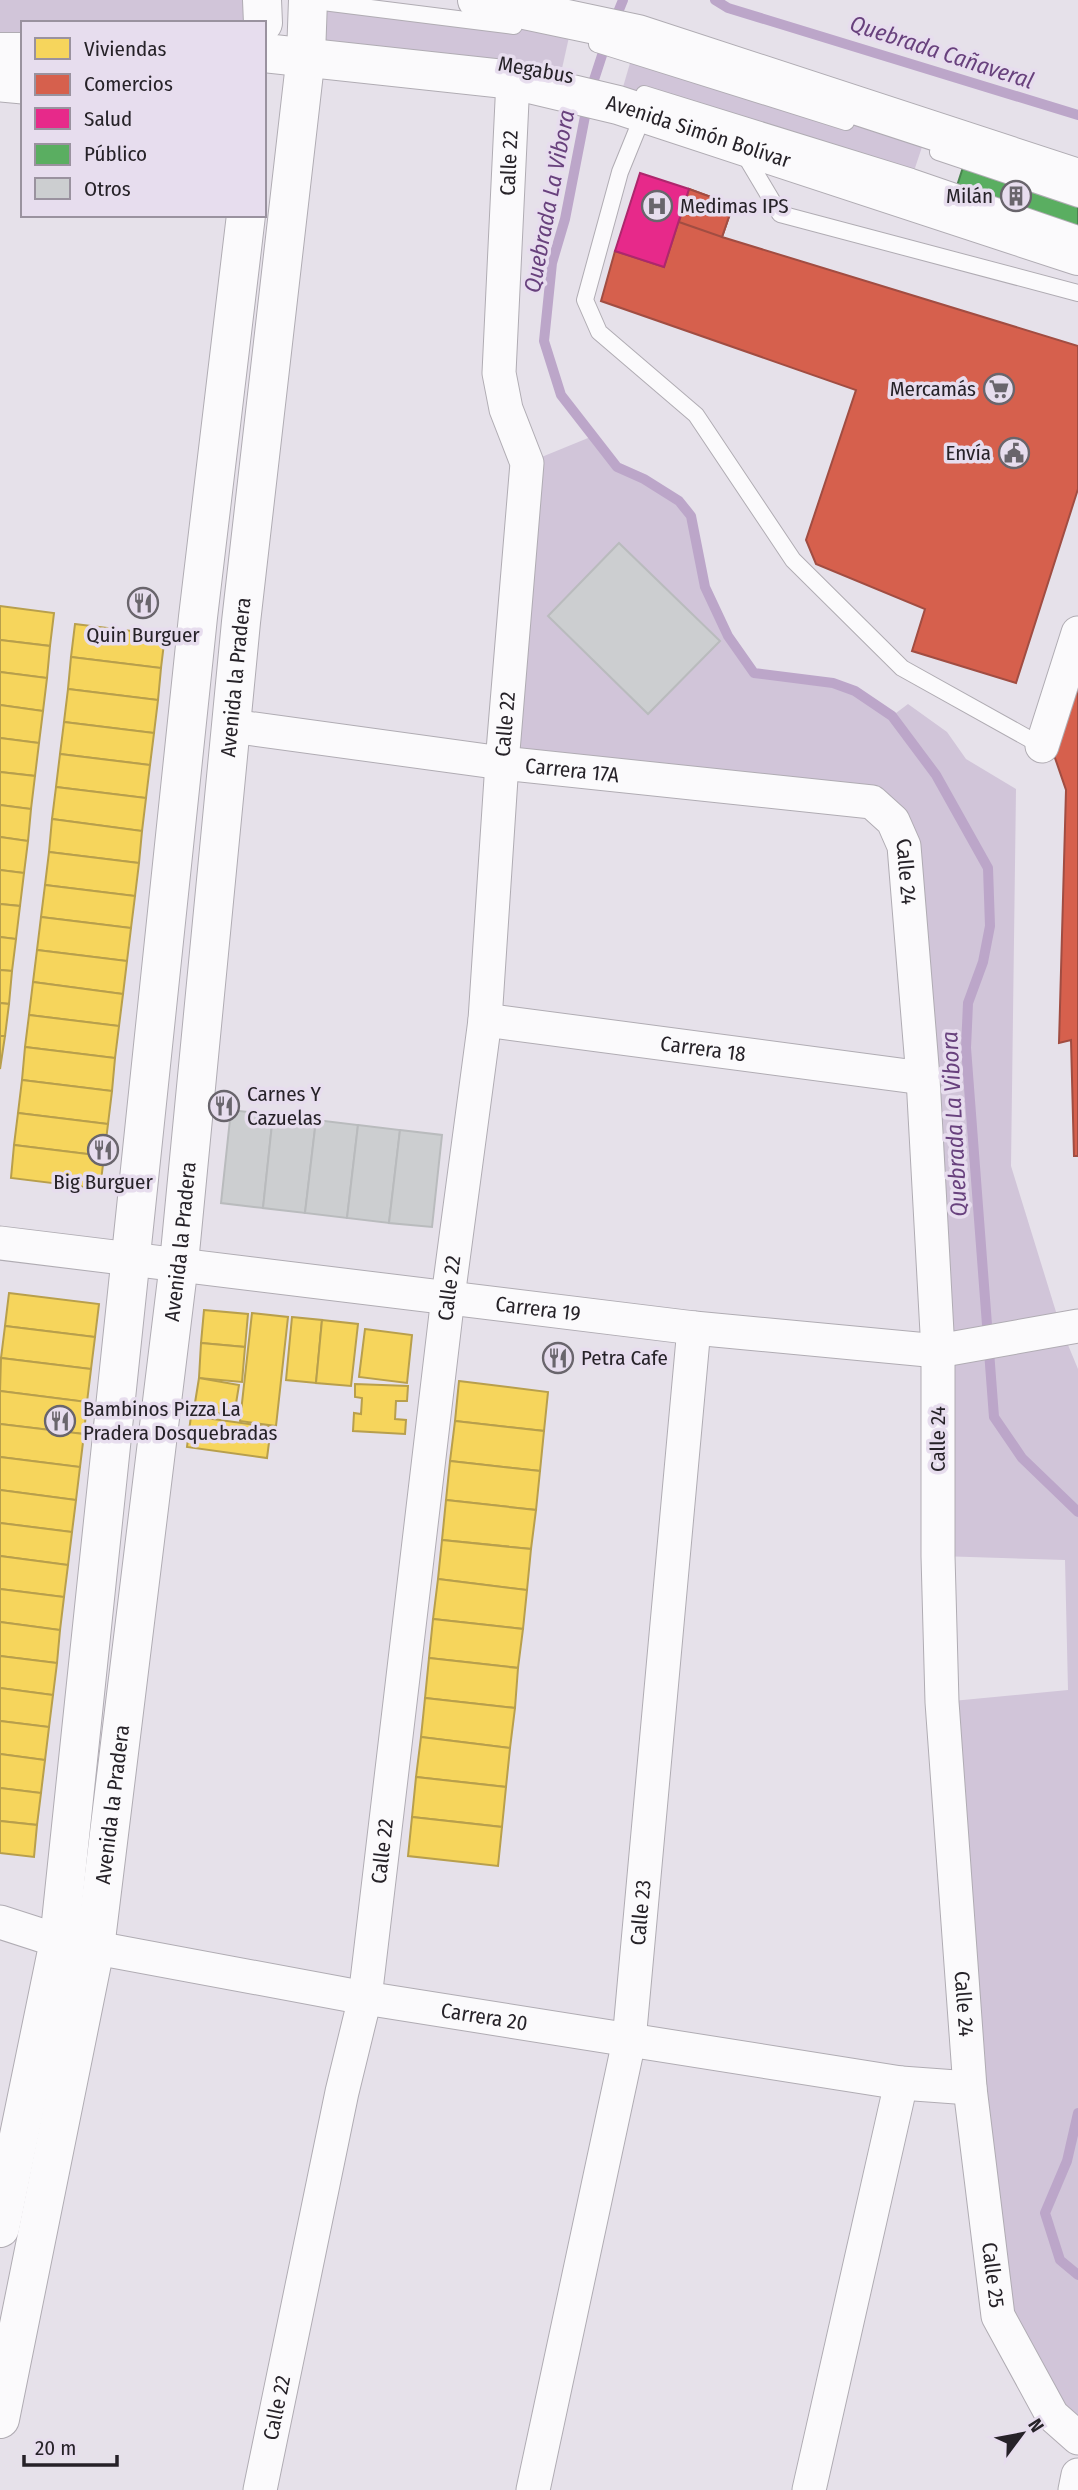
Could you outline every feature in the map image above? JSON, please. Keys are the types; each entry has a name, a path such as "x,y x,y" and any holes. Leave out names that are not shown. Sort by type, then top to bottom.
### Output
{"street":[{"path":"262,0 281,43"},
{"path":"281,43 308,0"},
{"path":"477,0 577,30 635,43 1078,178"},
{"name":"Avenida Simón Bolívar","path":"281,43 540,81 629,102 738,144 1078,256"},
{"name":"Avenida la Pradera","path":"0,2419 77,1944 179,1263 241,622 281,43"},
{"path":"0,52 21,52"},
{"name":"Calle 22","path":"260,2490 342,2092 365,1998 448,1297 485,1020 502,762 527,463 506,409 499,373 540,81"},
{"path":"0,85 21,87"},
{"name":"Avenida la Pradera","path":"0,2228 77,1944 133,1257 198,617 246,217"},
{"path":"1042,746 1078,634"},
{"name":"Carrera 17A","path":"232,726 502,762 872,802"},
{"name":"Calle 24","path":"872,802 893,821 904,846 923,1078 938,1350 938,1556 942,1702 970,2088"},
{"name":"Carrera 18","path":"485,1020 923,1078"},
{"name":"Carrera 19","path":"0,1243 133,1257 694,1328 938,1350 1078,1326"},
{"name":"Calle 23","path":"533,2490 629,2041 694,1328"},
{"name":"Carrera 20","path":"0,1922 77,1944 365,1998 901,2083 970,2088"},
{"path":"809,2490 901,2083"},
{"name":"Calle 25","path":"970,2088 998,2316 1052,2415 1078,2438"},
{"path":"1075,2490 1078,2475"}],"lane":[{"name":"Megabus","path":"298,0 535,30"},
{"path":"635,43 856,125"},
{"name":"Megabus","path":"343,45 540,81"},
{"path":"1042,746 902,668 793,560 696,415 598,332 585,300 620,172 629,102 912,177 1078,234"},
{"path":"738,144 780,214 1078,293"},
{"path":"922,147 1078,199"}],"shaded area":[{"path":"0,0 262,0 263,21 21,21 21,34 0,34"},
{"path":"308,0 512,26 569,37 561,73 306,40"},
{"path":"633,53 922,147 912,177 623,87"},
{"path":"593,436 617,467 644,479 679,501 691,516 706,587 728,636 754,673 833,683 855,691 892,716 908,704 947,732 966,759 1016,789 1011,1166 1061,1328 1078,1369 1078,2438 998,2316 942,1702 1068,1690 1065,1560 938,1556 893,821 502,763 527,463"}],"building: Viviendas":[{"path":"0,606 54,613 50,646 0,640"},
{"path":"75,624 165,635 161,668 71,657"},
{"path":"0,640 50,646 47,678 0,672"},
{"path":"71,657 161,668 158,700 68,689"},
{"path":"0,672 47,678 43,711 0,705"},
{"path":"68,689 158,700 154,733 64,722"},
{"path":"0,705 43,711 39,743 0,738"},
{"path":"64,722 154,733 150,765 60,754"},
{"path":"0,738 39,743 35,776 0,772"},
{"path":"60,754 150,765 146,798 56,787"},
{"path":"0,772 35,776 31,809 0,805"},
{"path":"56,787 146,798 142,831 52,819"},
{"path":"0,805 31,809 28,841 0,837"},
{"path":"52,819 142,831 139,863 49,852"},
{"path":"0,837 28,841 24,873 0,870"},
{"path":"49,852 139,863 135,896 45,885"},
{"path":"0,870 24,873 20,906 0,904"},
{"path":"45,885 135,896 131,928 41,917"},
{"path":"0,904 20,906 16,939 0,937"},
{"path":"41,917 131,928 127,961 37,950"},
{"path":"0,937 16,939 12,971 0,970"},
{"path":"37,950 127,961 123,994 33,982"},
{"path":"0,970 12,971 9,1004 0,1003"},
{"path":"33,982 123,994 119,1026 29,1015"},
{"path":"0,1003 9,1004 5,1036 0,1036"},
{"path":"29,1015 119,1026 115,1058 25,1047"},
{"path":"0,1036 5,1036 0,1069"},
{"path":"25,1047 115,1058 112,1091 22,1080"},
{"path":"22,1080 112,1091 108,1124 18,1113"},
{"path":"18,1113 108,1124 104,1156 14,1145"},
{"path":"14,1145 104,1156 100,1189 11,1178"},
{"path":"9,1293 99,1304 95,1337 5,1326"},
{"path":"204,1310 248,1314 245,1347 201,1343"},
{"path":"252,1313 288,1317 276,1426 240,1421"},
{"path":"292,1317 322,1320 316,1383 286,1380"},
{"path":"322,1320 358,1324 351,1386 316,1383"},
{"path":"5,1326 95,1337 91,1369 1,1358"},
{"path":"365,1329 412,1335 407,1383 359,1377"},
{"path":"201,1343 245,1347 242,1382 199,1378"},
{"path":"1,1358 91,1369 87,1402 0,1391"},
{"path":"199,1378 239,1385 234,1416 194,1409"},
{"path":"459,1381 548,1392 544,1431 455,1421"},
{"path":"355,1384 408,1386 407,1401 396,1401 395,1419 406,1420 405,1434 353,1431 354,1413 361,1414 362,1398 355,1397"},
{"path":"0,1391 87,1402 84,1434 0,1424"},
{"path":"191,1416 271,1427 267,1458 187,1447"},
{"path":"455,1421 544,1431 540,1471 450,1461"},
{"path":"0,1424 84,1434 80,1467 0,1457"},
{"path":"0,1457 80,1467 76,1500 0,1490"},
{"path":"450,1461 540,1471 536,1510 446,1500"},
{"path":"0,1490 76,1500 72,1532 0,1523"},
{"path":"446,1500 536,1510 531,1549 442,1540"},
{"path":"0,1523 72,1532 68,1565 0,1556"},
{"path":"442,1540 531,1549 527,1590 438,1579"},
{"path":"0,1556 68,1565 64,1597 0,1589"},
{"path":"438,1579 527,1590 523,1629 433,1619"},
{"path":"0,1589 64,1597 60,1630 0,1622"},
{"path":"433,1619 523,1629 518,1668 429,1658"},
{"path":"0,1622 60,1630 57,1663 0,1656"},
{"path":"0,1656 57,1663 53,1695 0,1688"},
{"path":"429,1658 518,1668 515,1708 425,1698"},
{"path":"0,1688 53,1695 49,1727 0,1721"},
{"path":"425,1698 515,1708 510,1748 421,1737"},
{"path":"0,1721 49,1727 45,1760 0,1754"},
{"path":"421,1737 510,1748 506,1787 416,1777"},
{"path":"0,1754 45,1760 41,1793 0,1788"},
{"path":"416,1777 506,1787 502,1827 412,1817"},
{"path":"0,1788 41,1793 37,1825 0,1821"},
{"path":"412,1817 502,1827 498,1866 408,1856"},
{"path":"0,1821 37,1825 34,1857 0,1853"}],"building: Comercios":[{"path":"689,189 733,205 722,237 1078,346 1078,489 1016,683 912,651 925,609 816,564 806,540 856,390 601,301 615,251 664,267"},
{"path":"689,189 733,205 722,237 679,222"},
{"path":"1078,688 1078,1156 1074,1156 1071,1040 1059,1043 1066,790 1054,755"}],"building: Salud":[{"name":"Medimas IPS","path":"640,173 689,189 664,267 615,251"}],"building: Público":[{"name":"Milán","path":"965,161 1078,199 1078,234 955,192"}],"building: Otros":[{"path":"619,543 720,641 648,714 548,616"},
{"path":"231,1110 273,1115 263,1208 221,1203"},
{"path":"273,1115 316,1120 305,1213 263,1208"},
{"path":"316,1120 358,1125 347,1218 305,1213"},
{"path":"358,1125 400,1130 389,1223 347,1218"},
{"path":"400,1130 442,1135 432,1227 389,1223"}],"waterway":[{"name":"Quebrada La Vibora","path":"614,22 623,0"},
{"name":"Quebrada Cañaveral","path":"715,0 728,8 1078,115"},
{"name":"Quebrada La Vibora","path":"590,92 606,43"},
{"name":"Quebrada La Vibora","path":"587,106 565,219 552,263 544,341 561,395 617,467 644,479 679,501 691,516 705,587 728,636 754,673 833,683 855,691 892,716 936,775 988,868 990,926 983,962 968,1003 966,1048 994,1417 1022,1458 1078,1512"},
{"name":"Quebrada La Vibora","path":"1078,2113 1067,2161 1045,2213 1060,2260 1078,2275"}],"place":[{"name":"Milán","path":"1016,196"},
{"name":"Medimas IPS","path":"657,206"},
{"name":"Mercamás","path":"999,389"},
{"name":"Envía","path":"1014,453"},
{"name":"Quin Burguer","path":"143,603"},
{"name":"Carnes Y Cazuelas","path":"224,1106"},
{"name":"Big Burguer","path":"103,1150"},
{"name":"Petra Cafe","path":"558,1358"},
{"name":"Bambinos Pizza La Pradera Dosquebradas","path":"60,1421"}]}
